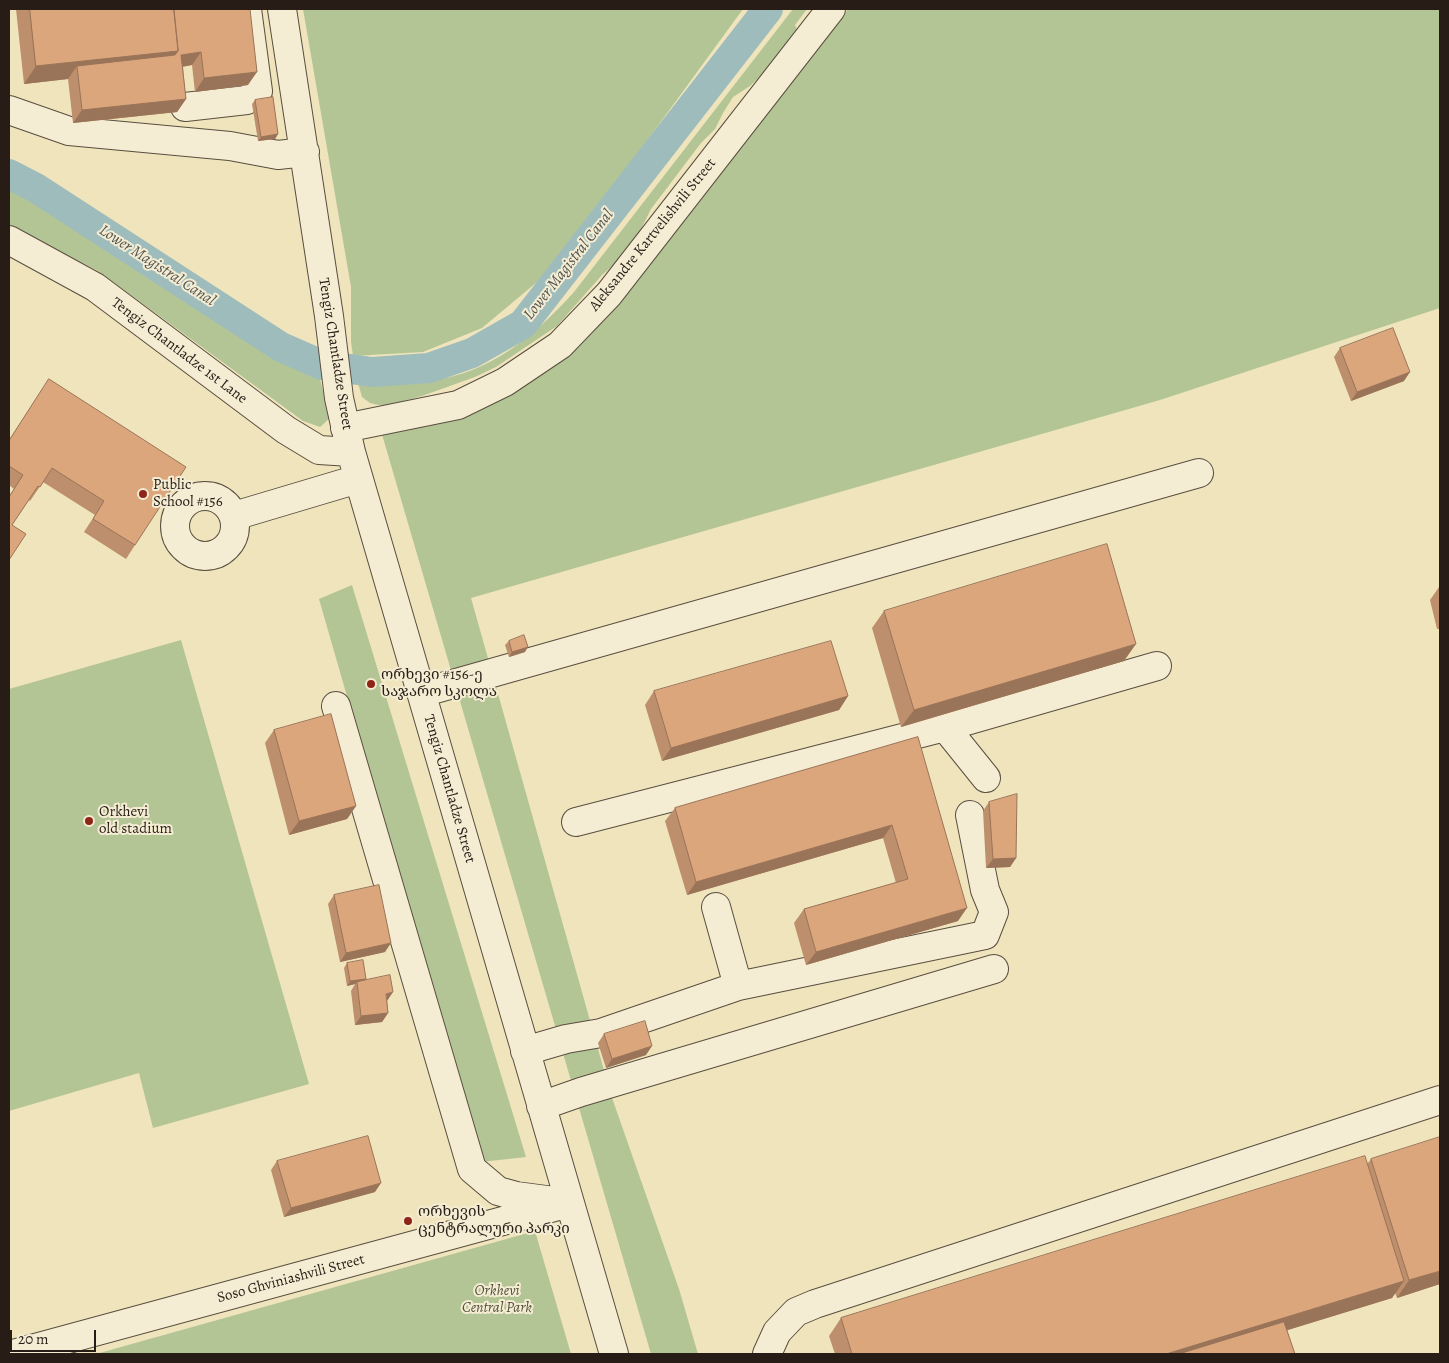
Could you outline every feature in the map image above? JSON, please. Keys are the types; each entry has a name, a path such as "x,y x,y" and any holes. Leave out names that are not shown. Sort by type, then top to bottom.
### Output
{"street":[{"path":"185,107 247,100 258,91 247,9"},
{"name":"Tengiz Chantladze Street","path":"282,9 305,152 339,398 348,440 358,480 614,1354"},
{"name":"Aleksandre Kartvelishvili Street","path":"348,440 458,405 505,382 560,345 609,294 831,9"},
{"path":"222,103 230,146"},
{"path":"9,110 69,131 230,146 278,155 305,152"},
{"name":"Tengiz Chantladze 1st Lane","path":"9,240 94,287 286,430 319,450 348,440"},
{"path":"421,693 1199,473"},
{"path":"234,516 358,480"},
{"path":"576,822 945,727 1157,666"},
{"path":"336,706 472,1169 498,1191 516,1196 570,1203"},
{"path":"945,727 986,778"},
{"path":"525,1051 566,1039 601,1033 738,986 984,935 994,912 985,890 970,815"},
{"path":"716,907 738,986"},
{"path":"541,1106 591,1089 994,969"},
{"path":"767,1354 777,1332 796,1312 815,1304 1440,1100"},
{"name":"Soso Ghviniashvili Street","path":"13,1354 570,1203"}],"green space":[{"path":"303,9 743,9 555,267 482,328 423,352 353,356 351,342 351,287"},
{"path":"793,9 807,9 795,25 798,32 768,69 750,86 733,97 715,129 701,143 651,209 639,233 617,262 602,275 557,326 496,367 475,377 390,405 370,403 362,397 358,383 427,381 470,371 509,351 543,324 574,292"},
{"path":"848,9 1440,9 1440,308 1160,400 471,598 611,1095 679,1289 698,1354 651,1354 381,431 448,419 498,401 560,360 604,317"},
{"path":"9,186 271,356 320,379 330,418 320,427 303,421 98,271 9,225"},
{"path":"352,585 526,1157 481,1162 319,599"},
{"path":"181,640 309,1084 153,1128 139,1073 9,1111 9,689"},
{"name":"Orkhevi Central Park","path":"535,1231 571,1354 96,1354"}],"building":[{"path":"30,9 174,9 178,51 36,66"},
{"path":"174,9 250,9 257,72 204,78 201,52 181,55 186,99 82,110 77,66 175,55 178,51"},
{"path":"273,97 278,134 261,137 255,100"},
{"path":"1393,328 1410,372 1357,392 1340,348"},
{"path":"49,379 186,467 135,545 93,519 104,501 52,468 12,525 26,534 9,560 9,497 23,475 9,466 9,441"},
{"path":"1107,544 1136,644 914,710 884,611"},
{"path":"524,635 528,647 512,652 509,641"},
{"path":"831,641 848,696 671,748 654,691"},
{"path":"331,714 356,806 299,821 274,730"},
{"path":"918,737 967,908 816,952 804,909 908,879 892,825 696,882 675,808"},
{"path":"1017,794 1016,858 993,859 989,802"},
{"path":"379,885 391,943 346,953 334,895"},
{"path":"363,960 366,979 350,981 347,963"},
{"path":"390,975 393,992 386,994 388,1013 361,1016 357,982"},
{"path":"645,1021 652,1046 612,1059 604,1034"},
{"path":"368,1136 381,1183 291,1208 277,1161"},
{"path":"1440,1137 1440,1271 1409,1280 1371,1159"},
{"path":"1365,1156 1404,1281 1166,1354 852,1354 841,1318"},
{"path":"1284,1322 1295,1354 1179,1354"}],"waterway":[{"name":"Lower Magistral Canal","path":"9,174 36,188 281,347 322,365 372,372 429,368 472,353 523,324 768,9"}],"place":[{"name":"Public School #156","path":"143,494"},
{"name":"ორხევი #156-ე საჯარო სკოლა","path":"371,684"},
{"name":"Orkhevi old stadium","path":"89,821"},
{"name":"ორხევის ცენტრალური პარკი","path":"408,1221"}]}
